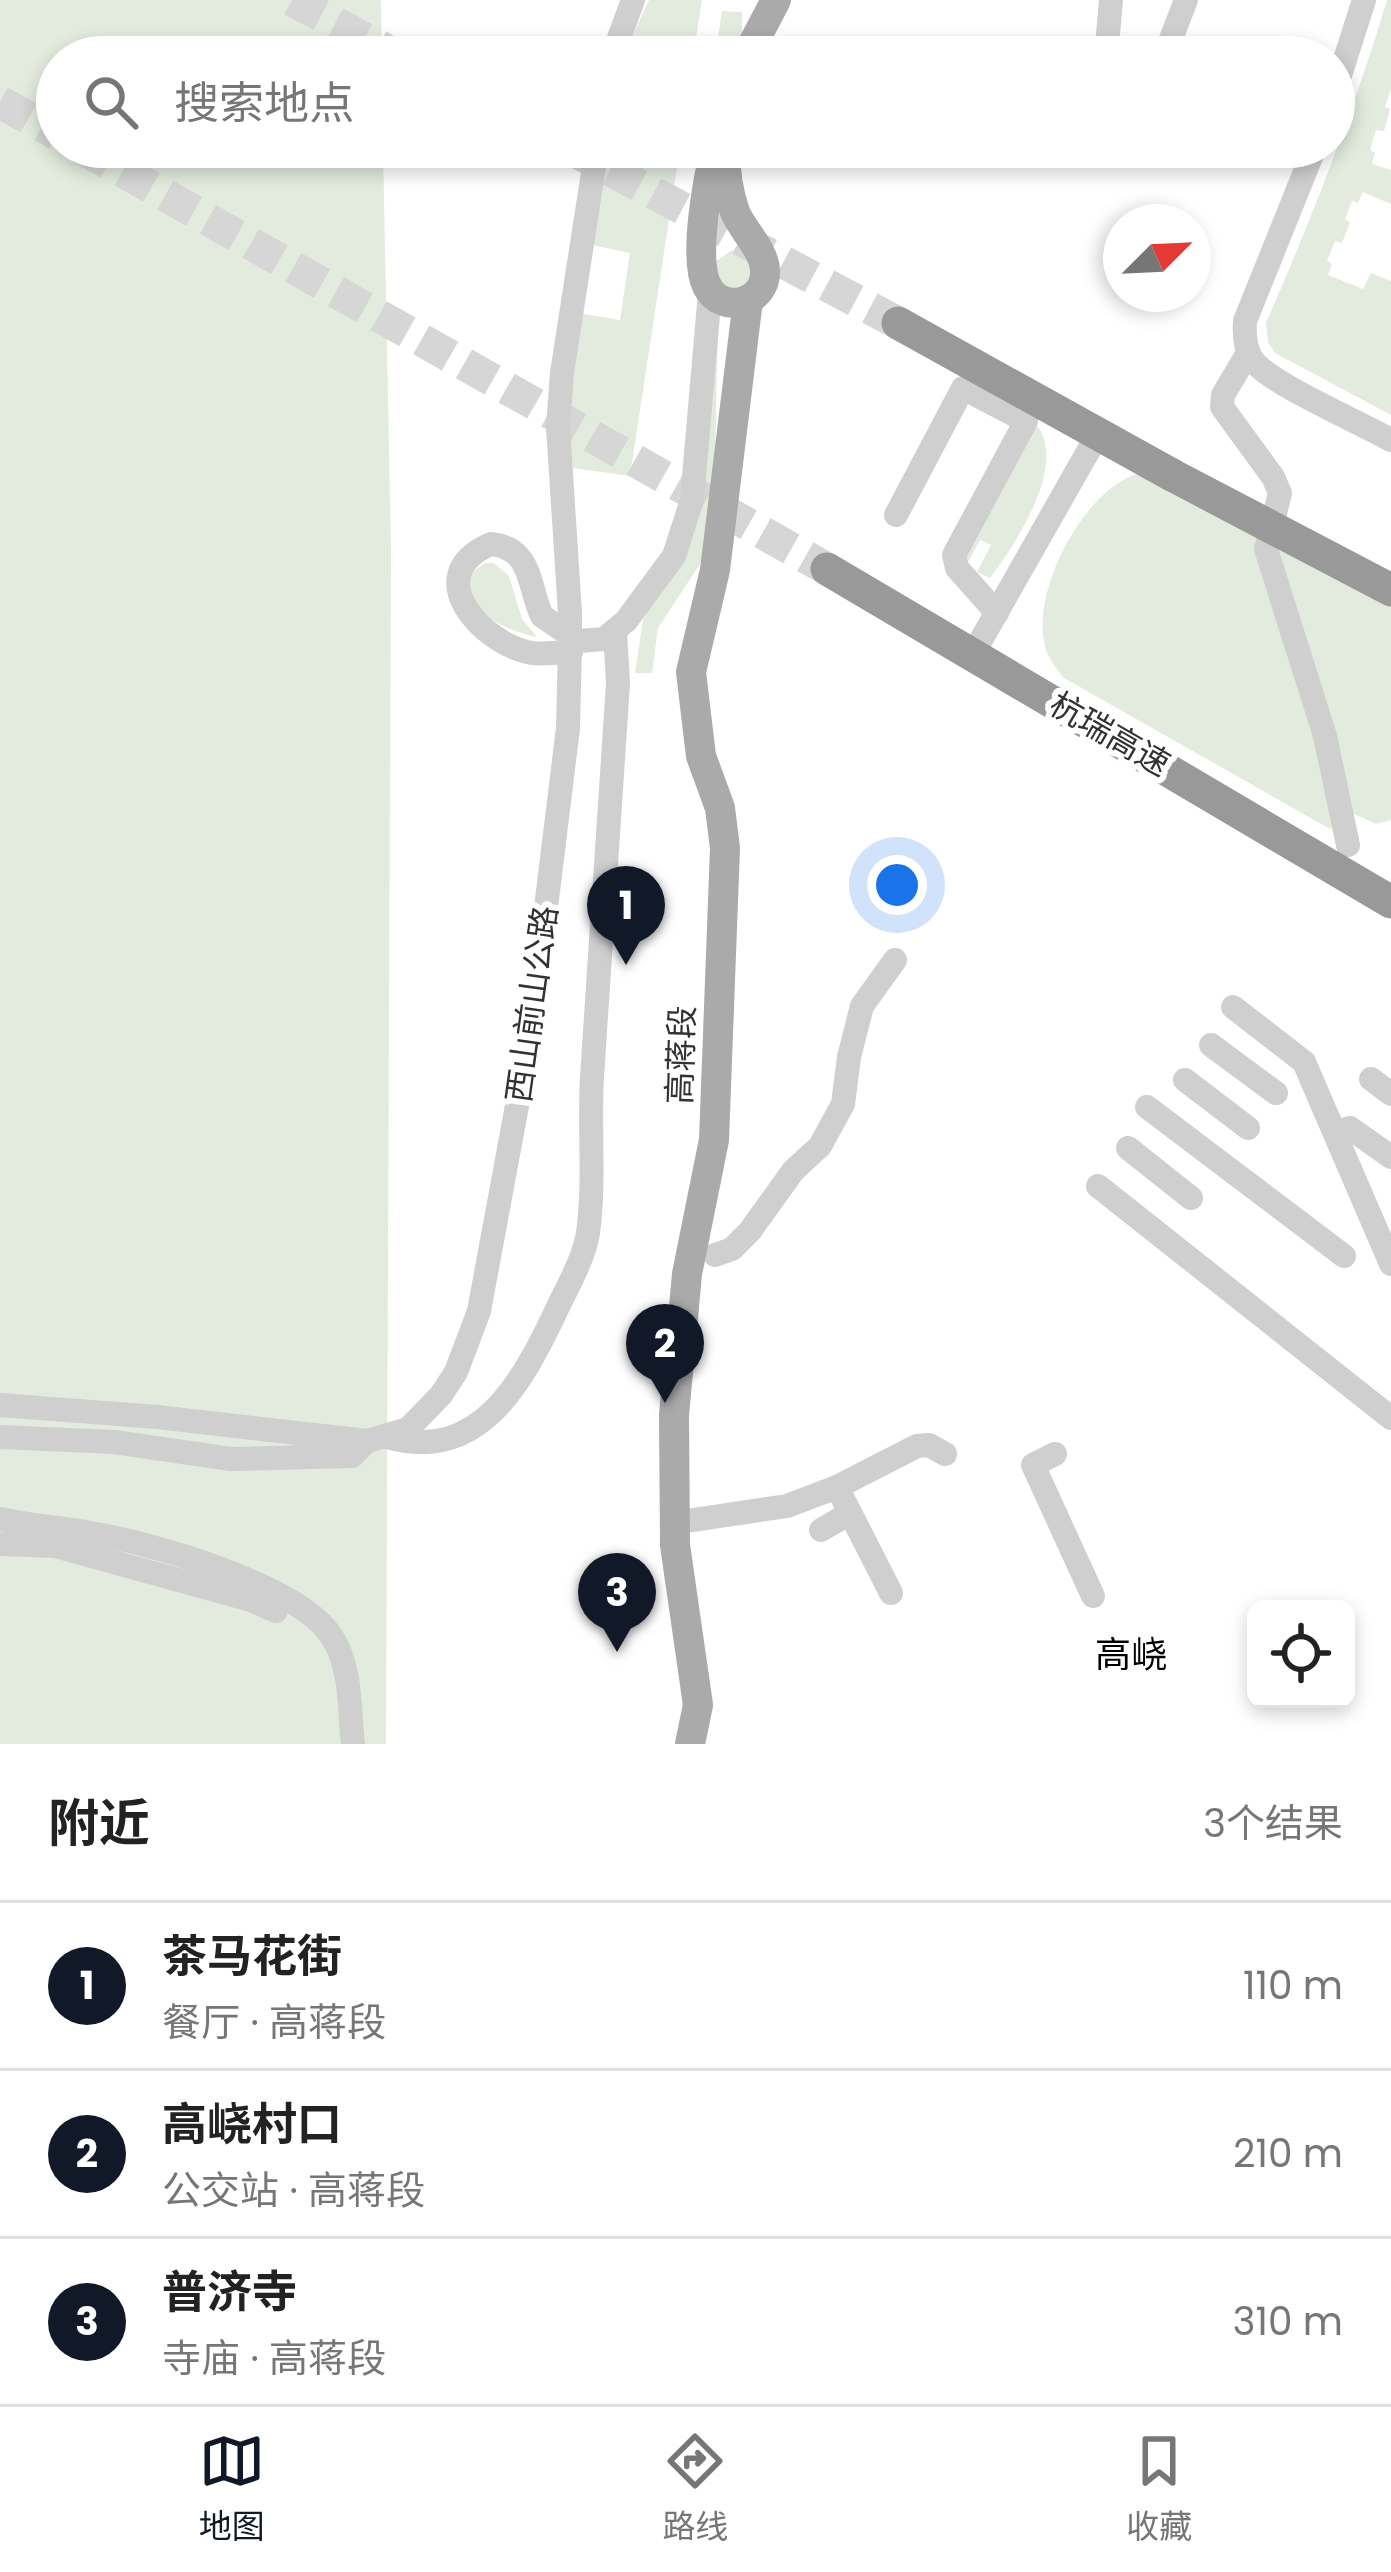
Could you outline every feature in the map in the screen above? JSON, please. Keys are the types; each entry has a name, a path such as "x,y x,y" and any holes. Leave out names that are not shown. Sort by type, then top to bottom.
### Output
{"highway":[{"path":"898,323 1172,476 1391,588"},
{"name":"杭瑞高速","path":"827,569 1391,902"}],"main road":[{"path":"757,36 776,0"},
{"path":"715,168 701,231 708,277 728,302 756,295 765,266 736,212 725,168"},
{"path":"708,277 717,246 736,241 755,249"},
{"name":"高蒋段","path":"690,1744 698,1705 674,1523 674,1415 687,1274 713,1139 725,848 720,808 701,756 691,672 715,570 748,300"}],"street":[{"path":"620,36 633,0"},
{"path":"1108,36 1112,0"},
{"path":"1172,36 1186,0"},
{"path":"1353,36 1364,0"},
{"name":"西山前山公路","path":"377,1439 408,1430 441,1395 462,1359 478,1312 531,1030 568,728 570,613 558,427 594,168"},
{"path":"1307,168 1245,321 1248,353 1222,395 1222,407 1274,477 1280,493 1266,549 1325,736 1348,844"},
{"path":"570,649 533,653 516,647 474,618 459,593 458,577 463,564 483,547 502,545 523,560 542,616 556,629 591,642 615,632 664,573 688,521 708,277"},
{"path":"1248,353 1268,374 1391,440"},
{"path":"896,515 963,388 1026,421 954,555 957,568 997,613"},
{"path":"973,654 1098,434"},
{"path":"1273,523 1391,588"},
{"path":"0,1406 86,1410 414,1445 440,1442 468,1431 521,1381 588,1236 592,1083 618,683 615,632"},
{"path":"715,1255 741,1240 793,1171 820,1146 842,1104 862,1006 896,960"},
{"path":"1233,1007 1304,1062 1391,1264"},
{"path":"1211,1045 1276,1093"},
{"path":"1185,1080 1248,1128"},
{"path":"1147,1107 1344,1256"},
{"path":"1335,1132 1350,1128 1391,1157"},
{"path":"1128,1148 1191,1198"},
{"path":"1098,1186 1391,1418"},
{"path":"0,1437 114,1442 231,1459 352,1456 377,1439"},
{"path":"674,1523 787,1506 837,1487 917,1446 929,1444 945,1454"},
{"path":"1055,1454 1034,1465 1094,1596"},
{"path":"837,1487 891,1593"},
{"path":"821,1530 850,1513"},
{"path":"0,1519 92,1533 196,1560 310,1612 333,1637 348,1680 348,1744"},
{"path":"0,1544 55,1546 136,1567 251,1600 302,1624 323,1646 348,1744"}],"shaded area":[{"path":"0,0 381,0 382,36 36,36 36,168 383,168 391,549 386,1744 0,1744"},
{"path":"649,0 702,0 696,36 633,36"},
{"path":"1387,0 1391,0 1391,89 1385,107 1390,109 1384,131 1376,130 1370,150 1375,153 1372,164 1391,170 1391,204 1363,192 1358,203 1352,201 1342,243 1335,241 1327,261 1332,264 1328,275 1363,289 1371,273 1391,281 1391,415 1275,353 1266,323 1329,168 1355,168 1355,98"},
{"path":"722,11 742,12 741,36 718,36"},
{"path":"603,168 677,168 630,476 573,468 569,449 570,391 583,314 620,320 630,253 592,245"},
{"path":"732,250 745,253 754,263 749,287 722,289 715,262"},
{"path":"718,320 715,461 702,561 658,628 652,673 635,673 643,620 665,579"},
{"path":"1034,422 1044,439 1043,480 1025,524 990,578 977,572 991,545 980,540 967,564 963,555"},
{"path":"1145,472 1391,602 1391,820 1376,824 1343,809 1330,829 1064,678 1055,667 1045,646 1043,623 1055,569 1084,517 1103,496 1123,480"},
{"path":"485,563 494,563 509,576 522,619 537,637 499,624 481,610 470,574"}],"tunnel":[{"path":"292,0 360,36"},
{"path":"0,102 36,122"},
{"path":"117,168 827,569"},
{"path":"606,168 898,323"}],"place":[{"name":"茶马花街","path":"626,965"},
{"name":"高峣村口","path":"665,1403"},
{"name":"普济寺","path":"617,1652"}],"district":[{"name":"高峣","path":"1131,1654"}]}
